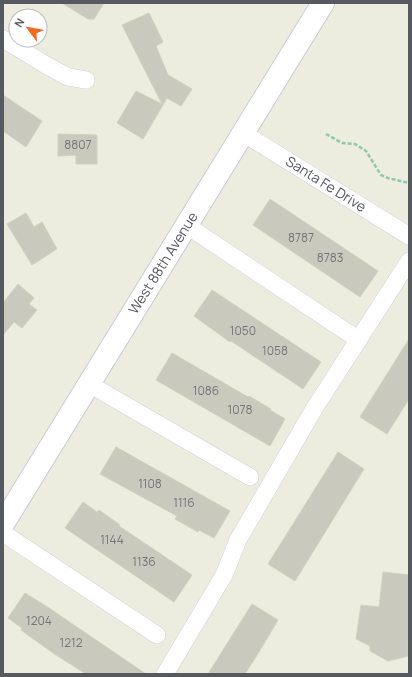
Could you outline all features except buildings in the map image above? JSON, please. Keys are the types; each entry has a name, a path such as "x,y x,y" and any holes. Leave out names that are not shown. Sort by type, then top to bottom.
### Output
{"main road":[{"name":"West 88th Avenue","path":"3,524 323,3"}],"street":[{"path":"3,40 46,66 68,77 86,80"},
{"name":"Santa Fe Drive","path":"243,133 409,236"},
{"path":"186,225 359,340"},
{"path":"165,674 224,575 238,540 314,409 409,261"},
{"path":"89,384 250,477"},
{"path":"3,533 157,635"}],"path":[{"path":"326,134 342,143 354,144 366,151 381,175 409,183"}]}
